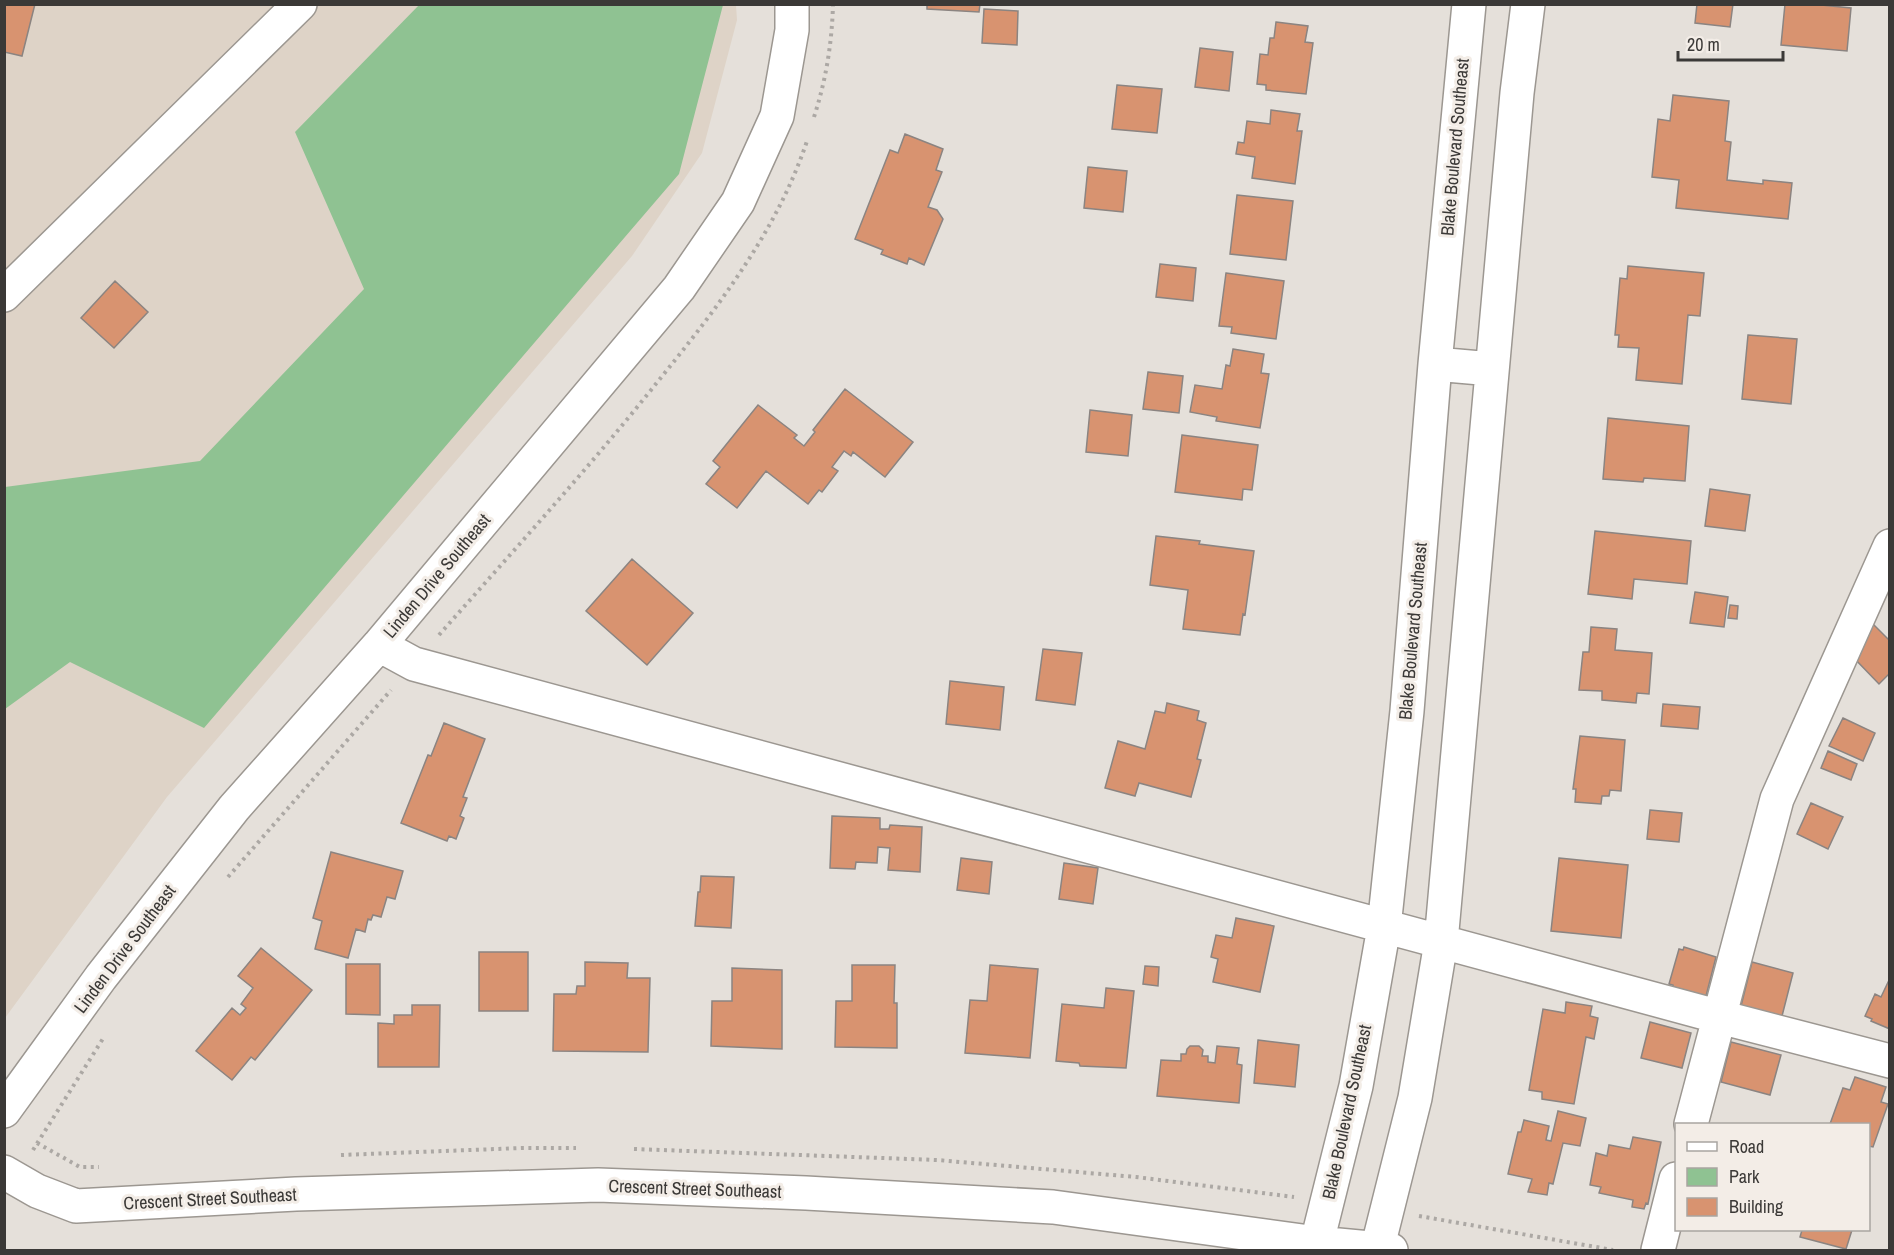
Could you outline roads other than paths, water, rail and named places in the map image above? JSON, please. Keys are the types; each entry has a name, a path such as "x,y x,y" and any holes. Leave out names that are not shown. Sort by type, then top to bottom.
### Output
{"street":[{"path":"4,295 300,4"},
{"name":"Linden Drive Southeast","path":"4,1111 101,977 234,808 380,645 679,288 738,202 777,116 792,30 792,4"},
{"name":"Blake Boulevard Southeast","path":"1316,1247 1356,1086 1384,927 1407,711 1435,364 1469,4"},
{"path":"1382,1250 1415,1098 1442,942 1517,93 1528,4"},
{"path":"1435,364 1492,369"},
{"path":"1692,1123 1777,799 1890,546"},
{"path":"380,645 414,664 1384,927 1890,1061"},
{"name":"Crescent Street Southeast","path":"4,1172 37,1191 76,1206 296,1194 598,1185 806,1193 1053,1207 1316,1247 1382,1250"},
{"path":"1658,1251 1675,1187"}]}
